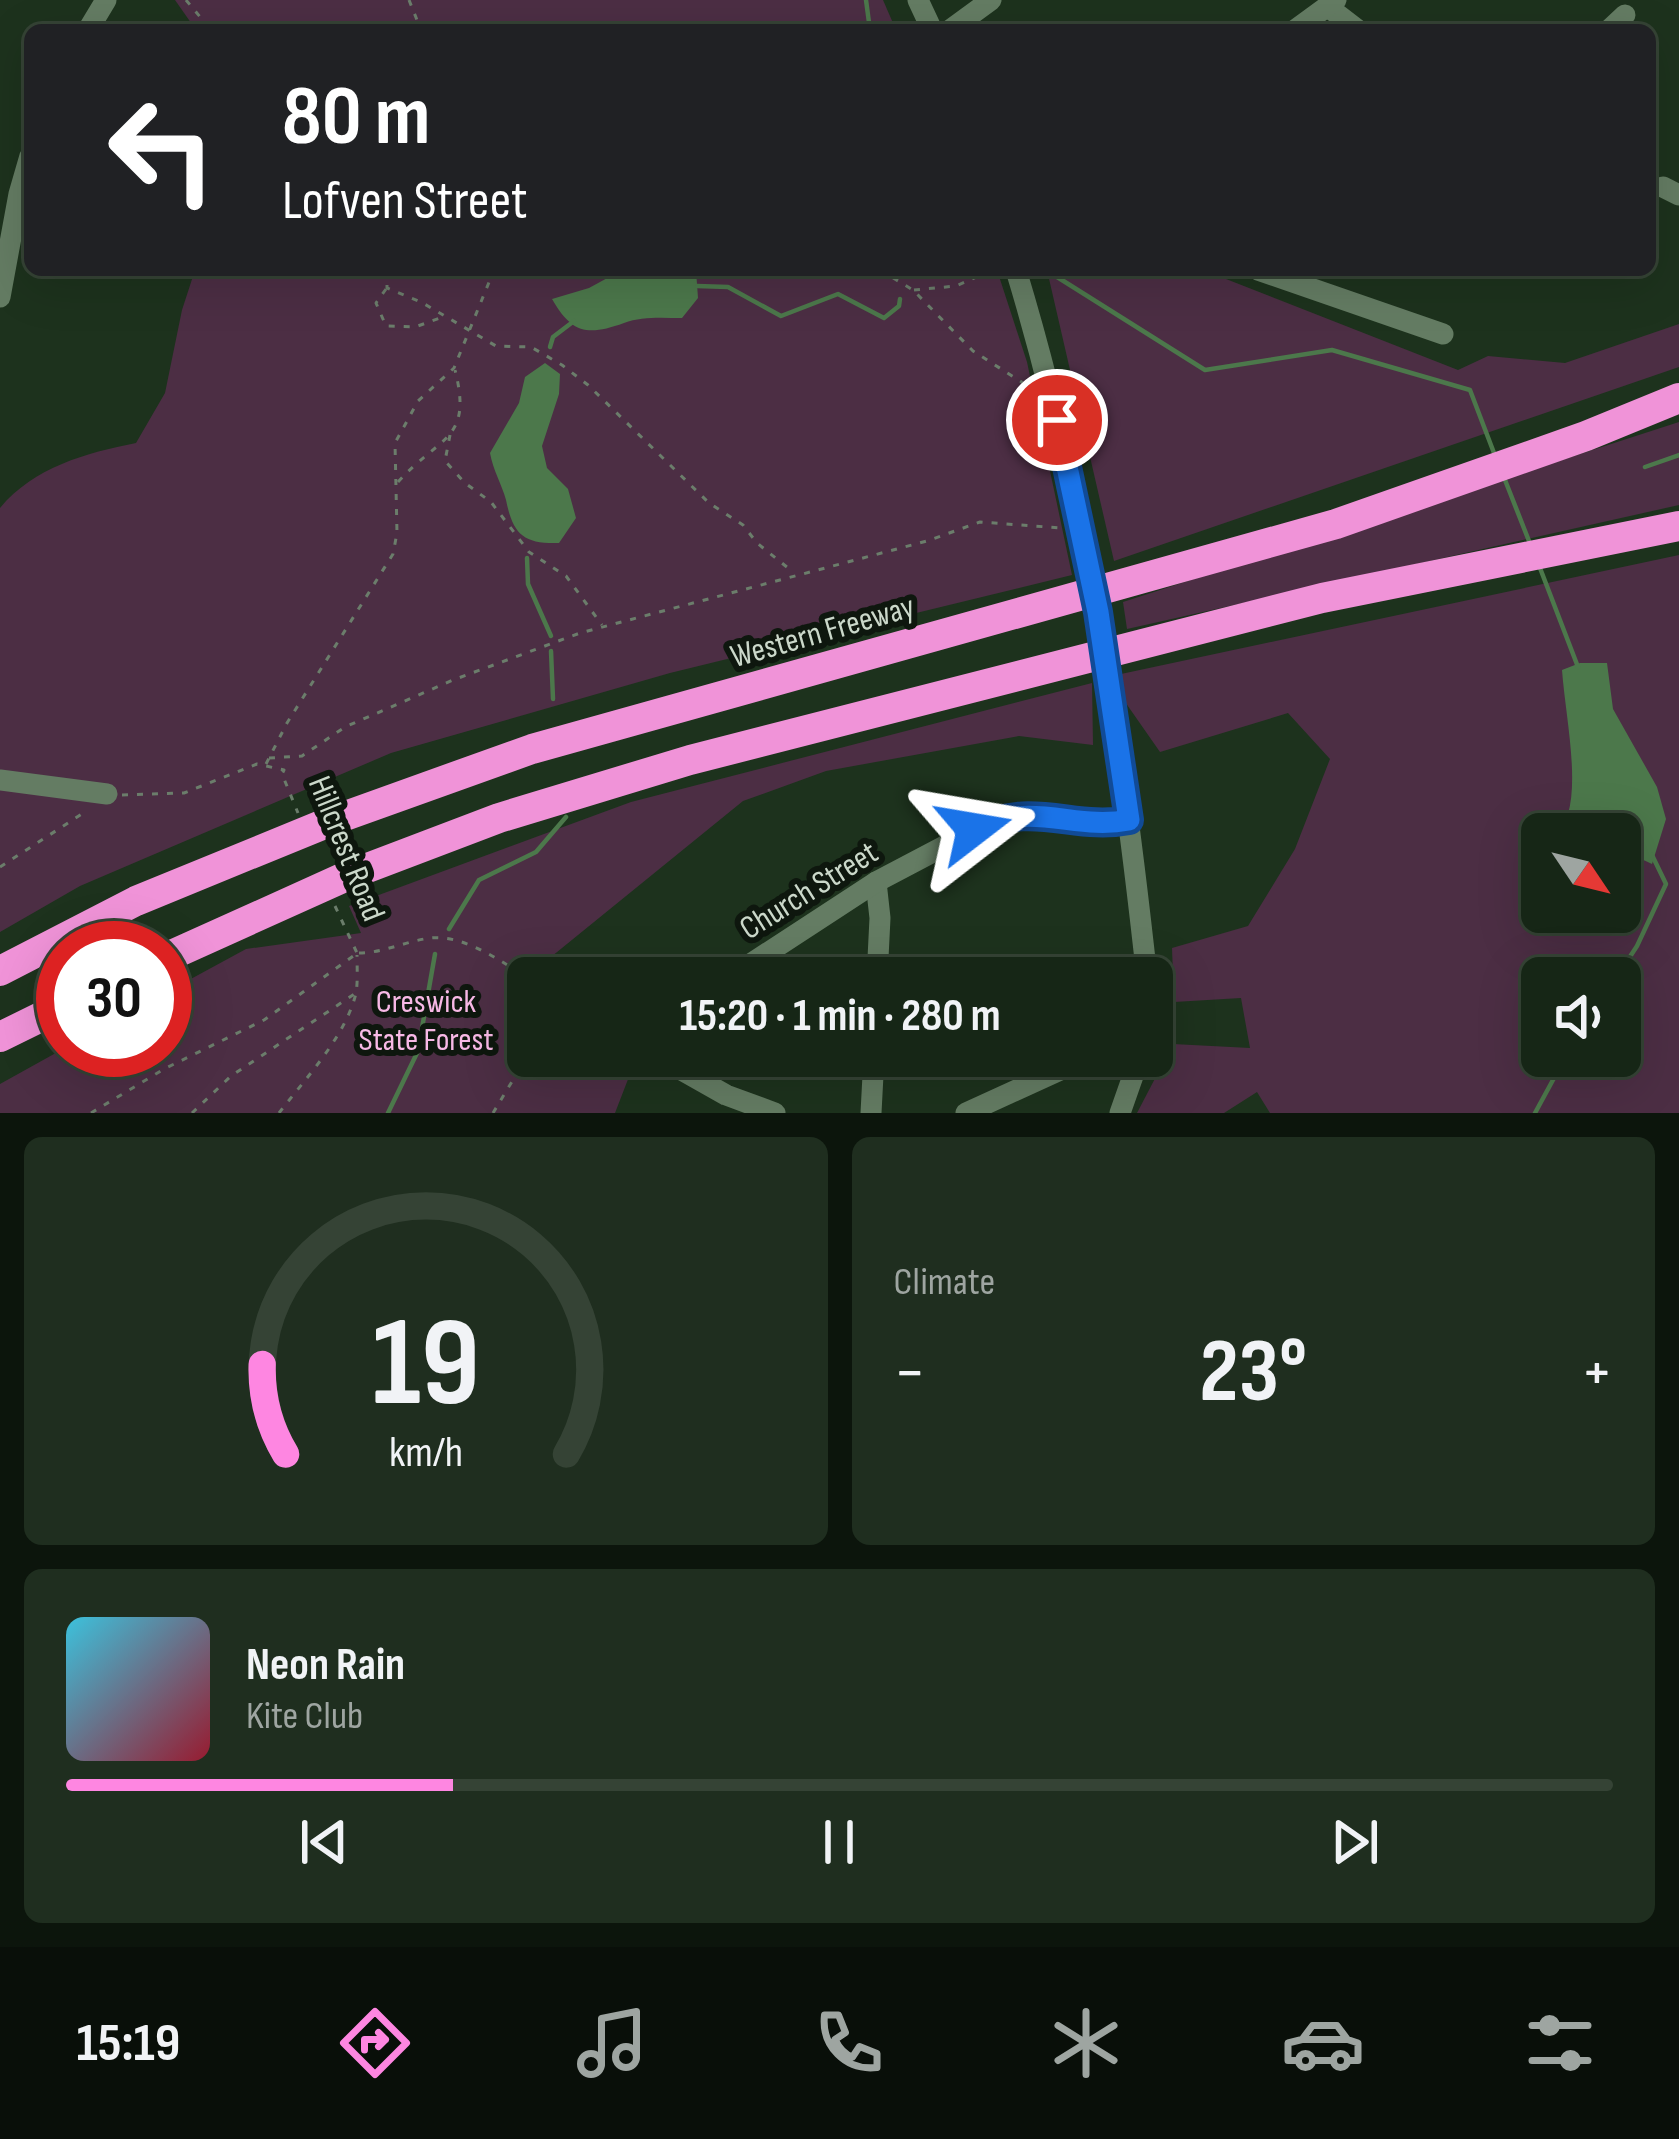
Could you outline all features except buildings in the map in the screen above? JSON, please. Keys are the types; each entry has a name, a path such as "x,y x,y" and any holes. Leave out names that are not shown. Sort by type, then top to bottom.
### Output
{"highway":[{"name":"Western Freeway","path":"0,971 136,901 334,820 532,749 1336,524 1586,436 1679,398"},
{"path":"192,946 349,875 499,818 690,760 1322,598 1679,526"},
{"path":"0,1037 36,1019"}],"street":[{"path":"958,24 991,0"},
{"path":"1303,24 1332,2 1352,24"},
{"path":"0,297 24,177"},
{"path":"1018,276 1087,553 1129,820 1145,957"},
{"path":"1275,276 1443,334"},
{"path":"0,780 107,794"},
{"name":"Church Street","path":"761,957 876,881 981,826 1040,814 1102,823 1129,820"},
{"path":"876,881 878,957"},
{"path":"694,1077 726,1095 776,1113"},
{"path":"871,1113 873,1077"},
{"path":"965,1113 1045,1077"},
{"path":"1120,1113 1133,1077"}],"path":[{"path":"186,0 206,24"},
{"path":"386,276 387,287 376,303 386,326 415,326 442,317"},
{"path":"268,761 393,554 398,533 394,443 418,401 454,368 492,276"},
{"path":"890,276 913,290 994,367 1036,391 1050,391"},
{"path":"913,290 956,286 978,276"},
{"path":"387,287 496,346 531,347 575,375 709,503 743,525 794,573"},
{"path":"395,485 461,419 463,403 454,368"},
{"path":"450,435 445,461 465,484 491,502 529,552 566,577 603,626"},
{"path":"268,761 299,757 345,728 431,689 603,626 927,541 980,522 1081,526"},
{"name":"Hillcrest Road","path":"107,794 184,793 268,761 284,770 304,830"},
{"path":"0,867 107,794"},
{"name":"Hillcrest Road","path":"331,895 357,953 447,938 507,966"},
{"path":"279,1113 320,1064 356,993 357,953"},
{"path":"91,1113 164,1069 264,1020 357,953"},
{"path":"192,1113 231,1076 356,993"},
{"path":"494,1113 515,1077"}],"green space":[{"path":"175,0 883,0 893,24 192,24"},
{"path":"193,276 999,276 1027,362 1072,575 670,673 391,753 80,886 0,932 0,508 45,472 80,457 136,443 165,393"},
{"path":"1048,276 1218,276 1458,370 1488,356 1565,363 1679,324 1679,367 1114,561"},
{"path":"1679,422 1679,505 1127,629 1123,602"},
{"path":"1679,555 1679,1113 1270,1113 1257,1092 1224,1113 1137,1113 1156,1077 1173,1077 1173,1044 1250,1048 1241,998 1174,1002 1172,948 1248,926 1295,849 1330,759 1288,713 1160,752 1123,699 1121,674"},
{"name":"Creswick State Forest","path":"1092,683 1093,745 1019,736 826,771 743,801 551,957 507,957 507,1077 629,1077 615,1113 0,1113 0,1084 36,1064 36,1077 192,1077 192,978 246,949 361,933 349,906 631,802"}],"shaded area":[{"path":"611,276 696,276 698,298 682,318 638,319 591,330 574,325 552,299"},
{"path":"545,363 560,374 559,394 542,446 547,468 568,489 576,518 559,543 528,539 516,529 490,453 519,403 525,377"},
{"path":"1580,663 1607,663 1613,709 1657,787 1666,819 1652,864 1641,859 1641,813 1568,813 1572,763 1562,670"}],"waterway":[{"path":"866,0 869,24"},
{"path":"1056,276 1205,370 1332,350 1470,390 1494,453"},
{"path":"697,286 728,287 781,316 838,294 884,318 899,306 900,299"},
{"path":"550,347 553,337 574,321"},
{"path":"1645,467 1679,455"},
{"path":"1505,480 1529,541"},
{"path":"527,558 528,584 551,636"},
{"path":"1540,568 1578,667"},
{"path":"551,651 553,699"},
{"path":"449,929 479,880 536,852 566,817"},
{"path":"1630,957 1666,884 1652,855"},
{"path":"388,1113 418,1051 435,954"},
{"path":"1535,1113 1555,1077"}],"route":[{"path":"974,829 1032,814 1102,823 1129,820 1098,612 1057,420"}]}
